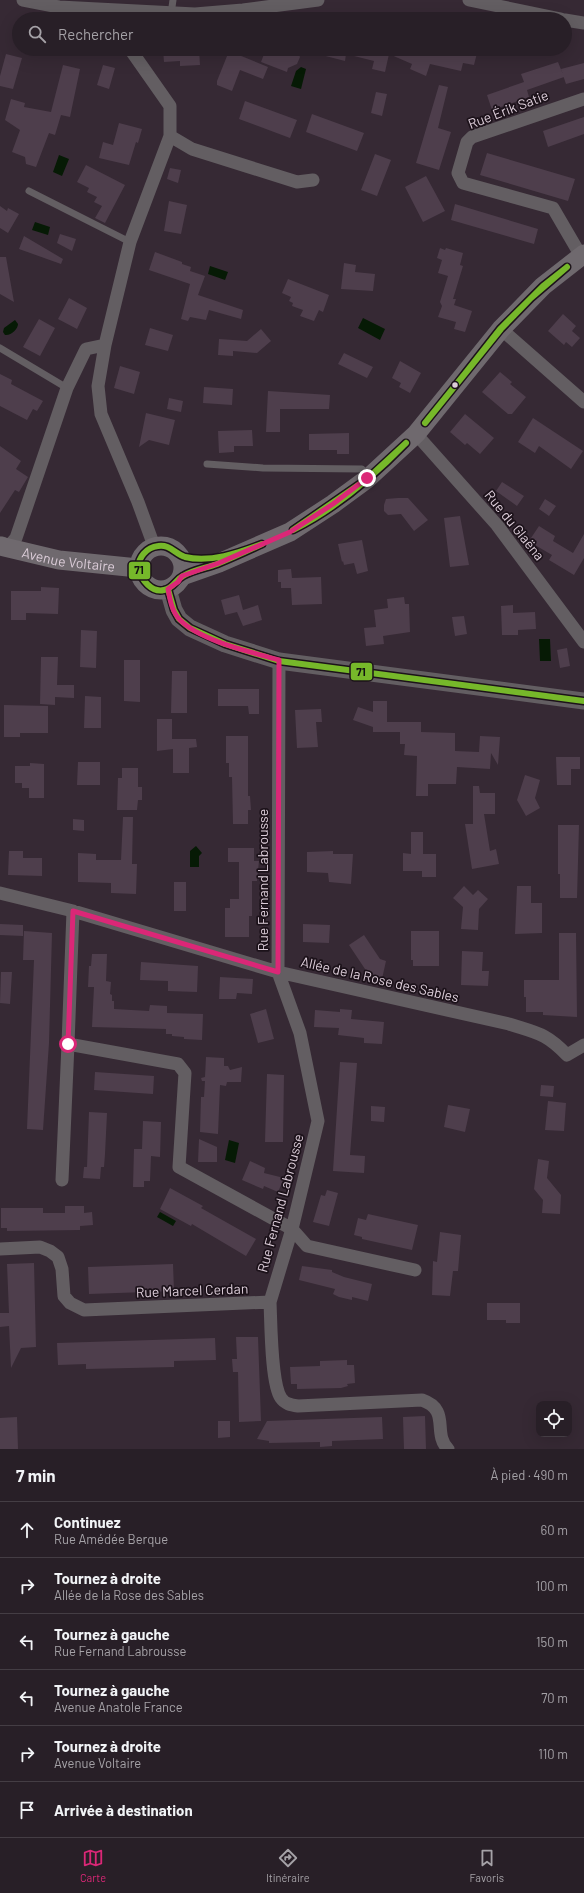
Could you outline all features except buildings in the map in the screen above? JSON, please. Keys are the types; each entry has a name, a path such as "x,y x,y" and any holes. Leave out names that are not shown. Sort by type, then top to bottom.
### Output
{"main road":[{"path":"182,576 265,544 303,525 367,478 416,434 501,329 543,286 582,255"},
{"name":"Avenue Voltaire","path":"3,545 60,560 138,568"},
{"path":"180,556 183,570 182,576 178,582 168,589 154,589 143,581 138,568 143,554 154,546 169,547 180,556 204,558 240,553"}],"street":[{"path":"22,0 64,4 106,12"},
{"path":"219,12 318,0"},
{"path":"469,0 527,12"},
{"path":"572,21 584,24"},
{"path":"135,56 170,106 170,136 130,242 105,345 98,386 101,414 154,546"},
{"name":"Rue Érik Satie","path":"582,255 553,208 463,183 458,173 467,142 472,137 584,99"},
{"path":"170,136 192,149 297,182 313,180"},
{"path":"501,329 584,402"},
{"path":"3,545 16,538 67,388 86,349 105,345"},
{"name":"Rue du Glaëna","path":"416,434 497,525 584,642"},
{"path":"168,589 174,610 179,619 190,628 224,644 279,660 584,701"},
{"name":"Rue Fernand Labrousse","path":"270,1302 292,1229 318,1121 300,1033 278,972 279,660"},
{"name":"Allée de la Rose des Sables","path":"0,893 73,911 278,972 509,1024 544,1035 553,1040 567,1055 584,1046"},
{"path":"62,1180 73,911"},
{"path":"68,1044 178,1064 185,1073 179,1167 292,1229 307,1246 415,1270"},
{"name":"Rue Marcel Cerdan","path":"0,1249 40,1247 50,1251 58,1257 62,1269 64,1296 70,1303 84,1310 270,1302"},
{"path":"270,1302 275,1383 282,1400 298,1406 422,1400 431,1403 436,1409 440,1419 442,1440 448,1449"}],"lane":[{"path":"171,12 173,0"},
{"path":"29,191 130,242"},
{"path":"0,348 67,388"},
{"path":"207,464 263,468 362,469 367,478"}],"shaded area":[{"path":"301,67 306,69 301,89 291,86 296,71"},
{"path":"59,155 69,159 62,176 53,172"},
{"path":"35,222 50,227 48,235 32,230"},
{"path":"210,266 228,272 225,280 208,274"},
{"path":"363,318 385,329 380,340 358,328"},
{"path":"15,320 18,324 17,328 14,332 5,335 3,332 4,328"},
{"path":"539,639 550,639 551,661 540,661"},
{"path":"196,846 202,853 199,856 199,867 190,867 190,851"},
{"path":"229,1140 239,1143 235,1163 225,1160"},
{"path":"160,1212 176,1221 173,1226 157,1217"}],"transit line":[{"name":"71","path":"531,298 543,286 567,267"},
{"name":"71","path":"531,298 567,267"},
{"name":"71","path":"459,381 500,329 531,298"},
{"name":"71","path":"459,381 501,329 531,298"},
{"name":"71","path":"425,423 459,381"},
{"name":"71","path":"425,423 459,381"},
{"name":"71","path":"293,530 367,479 406,443"},
{"name":"71","path":"293,530 309,522 339,502 367,480 406,443"},
{"name":"71","path":"262,544 217,564 187,574 180,578 170,588 164,590 155,590 151,588 142,577 139,569 141,557 150,548 158,546 166,546 181,556 204,559 234,554 262,544"},
{"name":"71","path":"168,589 174,610 179,619 190,628 225,644 279,661 584,701"}],"route":[{"path":"68,1044 73,911 278,972 279,660 224,644 190,628 179,619 171,603 168,589 174,586 182,576 219,563 290,532 309,521 367,478"}]}
